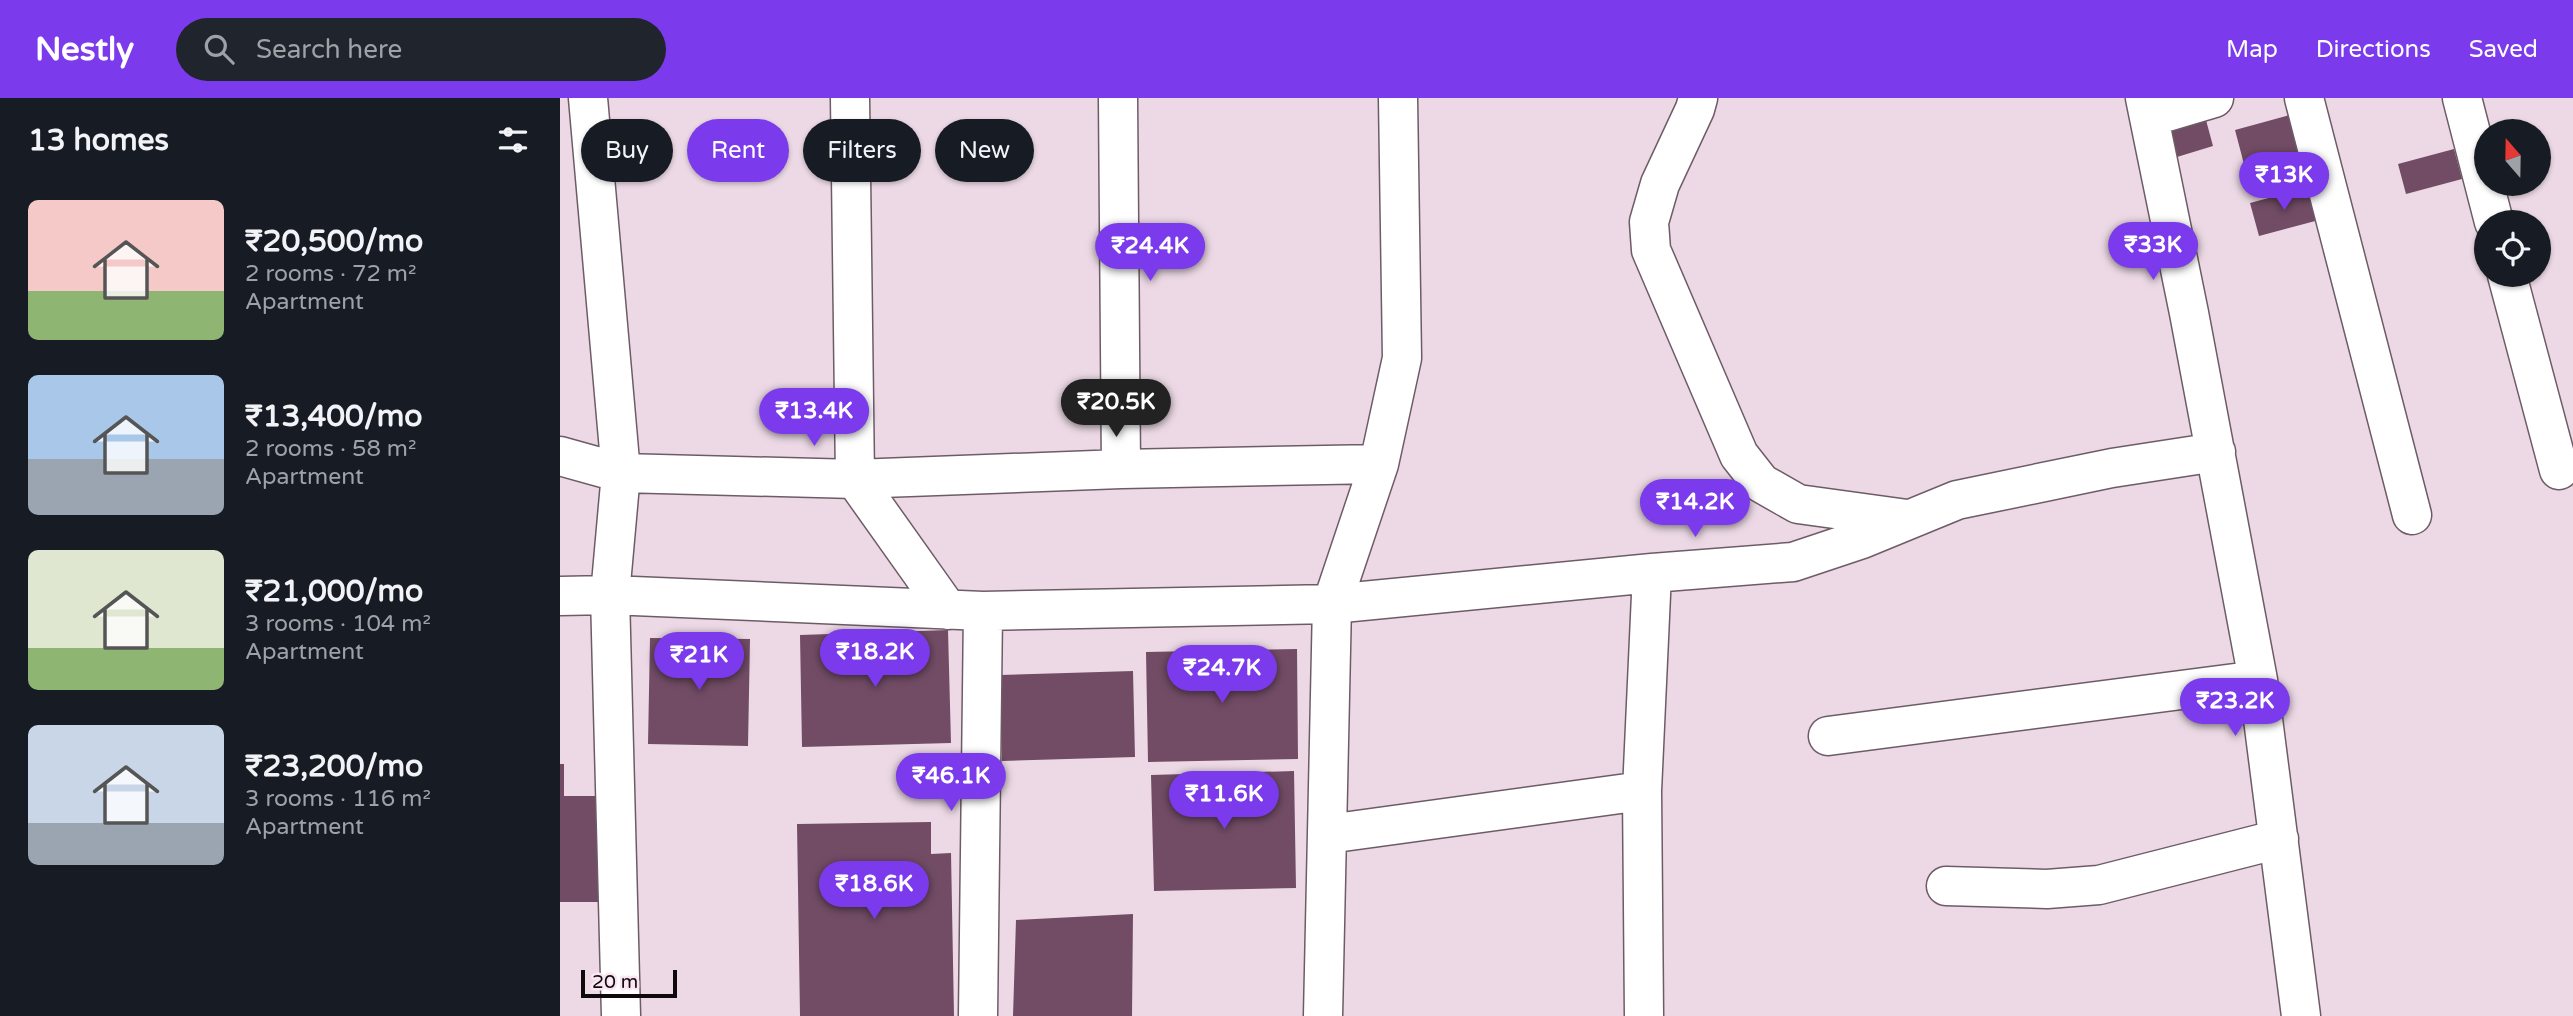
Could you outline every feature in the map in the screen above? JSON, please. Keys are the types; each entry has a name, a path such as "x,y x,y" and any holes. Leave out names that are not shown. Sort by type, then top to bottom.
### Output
{"street":[{"path":"588,98 621,473 610,596 621,1016"},
{"path":"850,98 855,479 965,610 978,1016"},
{"path":"1118,98 1121,469"},
{"path":"1323,1016 1332,604 1379,464 1402,358 1398,98"},
{"path":"1698,98 1660,184 1649,222 1651,250 1739,455 1761,483 1798,504 1909,519"},
{"path":"2214,98 2148,107 2258,680 2301,1016"},
{"path":"2304,98 2412,515"},
{"path":"2462,98 2491,210"},
{"path":"2510,287 2559,470"},
{"path":"560,596 965,610 1332,604 1793,562 1862,539 1970,497 2112,468 2216,452"},
{"path":"560,456 621,473 855,479 1121,469 1379,464"},
{"path":"1644,1016 1642,791 1652,573"},
{"path":"1828,736 2258,680"},
{"path":"1328,834 1642,791"},
{"path":"1946,886 2047,889 2099,885 2279,839"}],"building":[{"path":"2203,109 2213,146 2177,157 2167,119"},
{"path":"2293,114 2303,151 2245,168 2235,130"},
{"path":"2454,149 2462,179 2406,194 2398,164"},
{"path":"2310,187 2319,220 2259,236 2250,203"},
{"path":"948,630 951,743 802,747 800,635"},
{"path":"650,638 750,639 748,746 648,744"},
{"path":"1297,649 1298,759 1148,762 1146,652"},
{"path":"1133,671 1135,757 1002,761 1000,675"},
{"path":"560,764 564,764 564,796 607,796 608,902 560,902"},
{"path":"1294,771 1296,888 1154,891 1151,775"},
{"path":"931,822 931,854 951,853 954,1016 800,1016 797,824"},
{"path":"1133,914 1132,1016 1013,1016 1016,920"}]}
